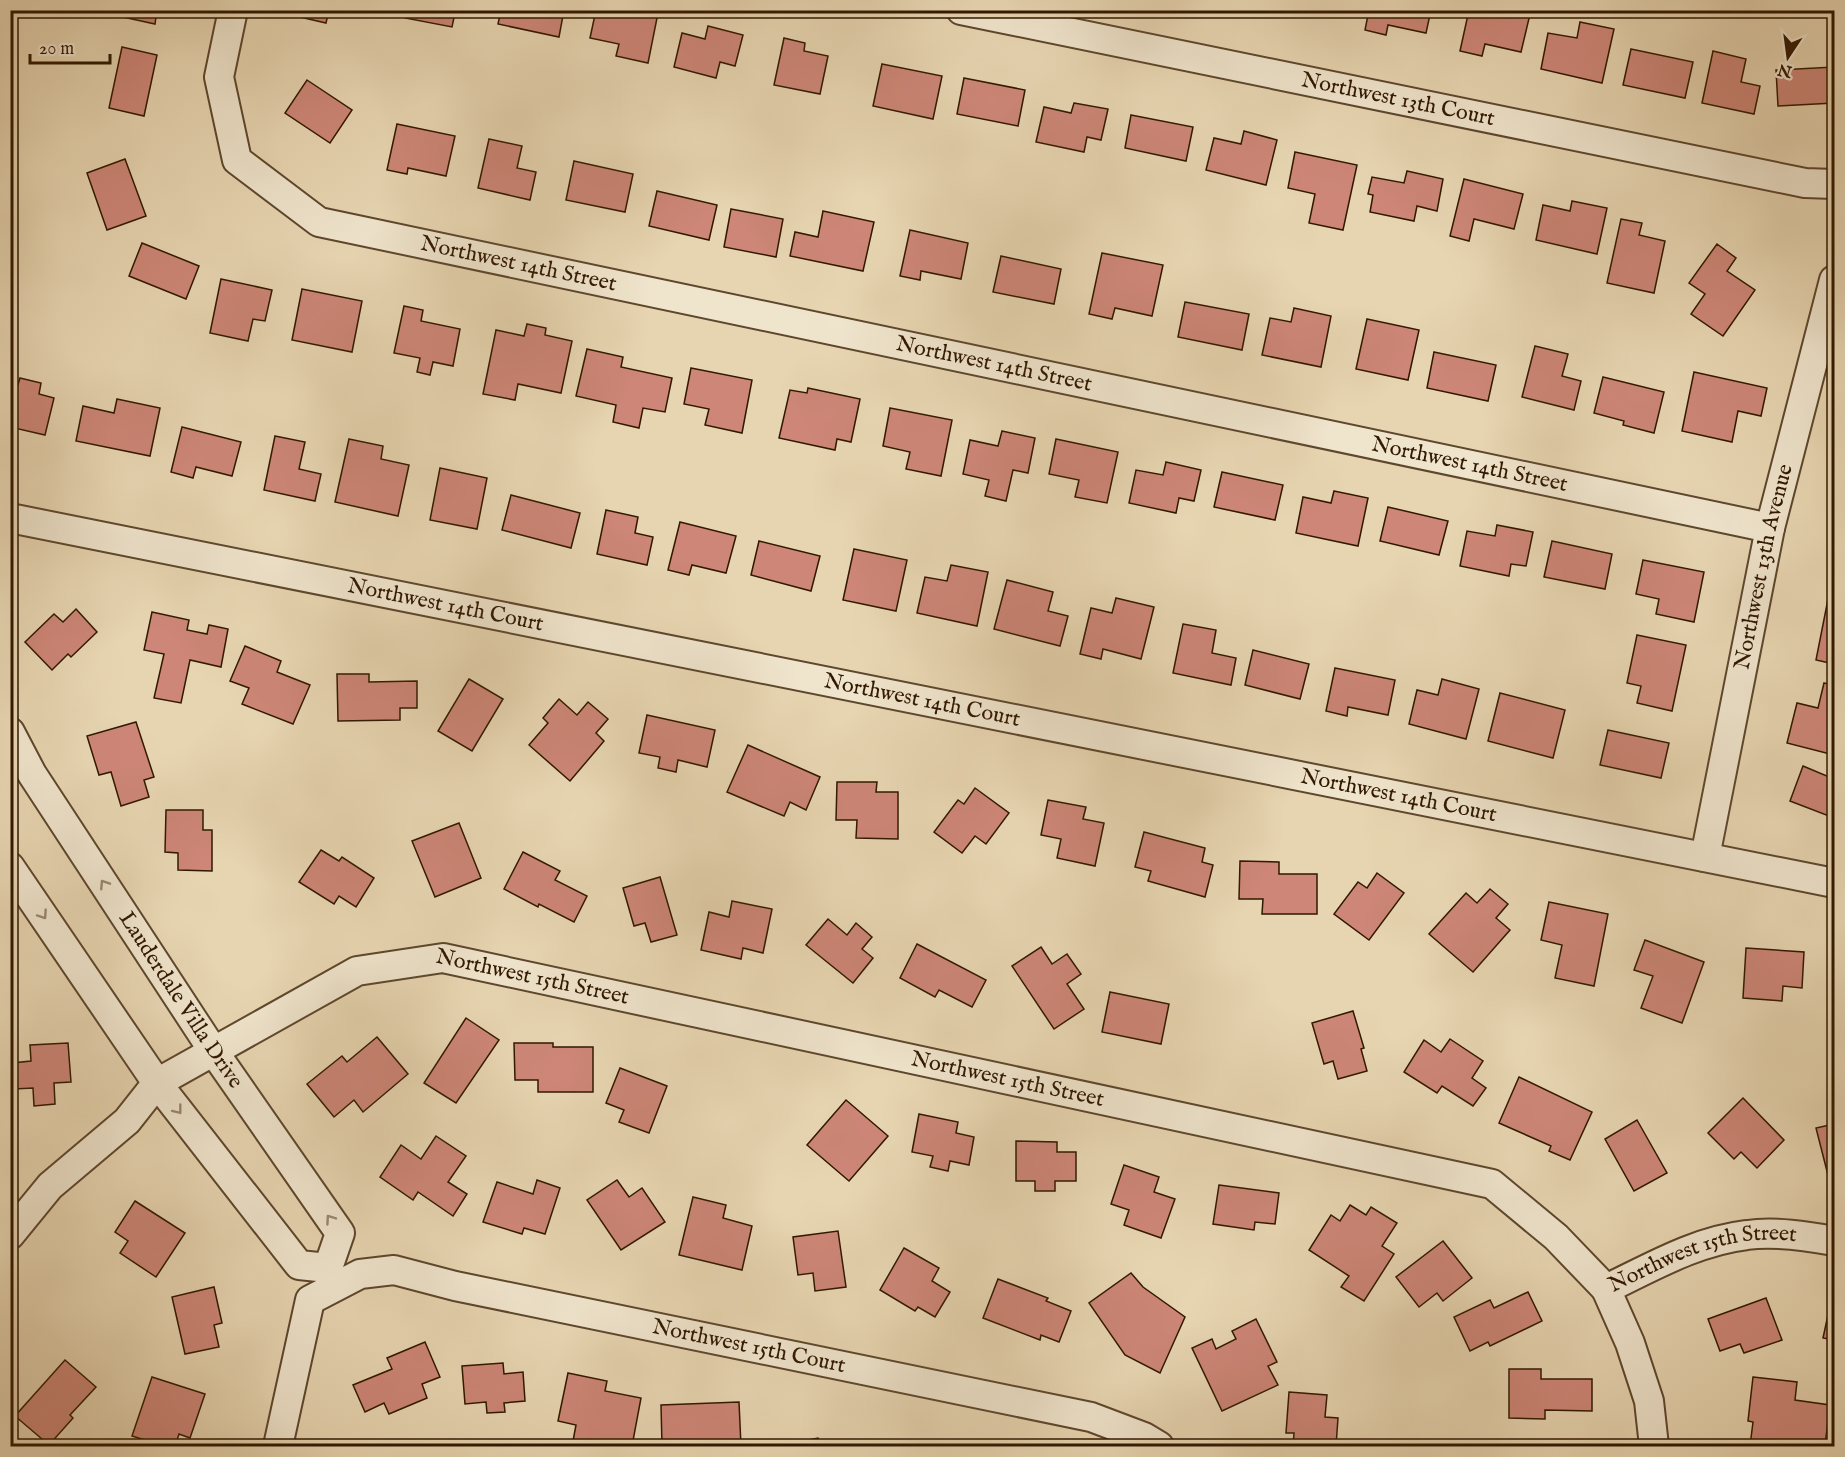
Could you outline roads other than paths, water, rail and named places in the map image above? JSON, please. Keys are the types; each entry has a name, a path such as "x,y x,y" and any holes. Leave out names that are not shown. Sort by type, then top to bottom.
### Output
{"street":[{"name":"Northwest 14th Street","path":"233,10 219,77 237,160 319,222 1770,528"},
{"name":"Northwest 13th Court","path":"961,10 1805,183 1834,184"},
{"name":"Northwest 13th Avenue","path":"1705,857 1770,528 1834,280"},
{"name":"Northwest 14th Court","path":"10,518 1834,883"},
{"name":"Lauderdale Villa Drive","path":"10,732 32,774 214,1052 340,1233 332,1277"},
{"path":"10,867 157,1083 299,1265 332,1277"},
{"name":"Northwest 15th Street","path":"157,1083 357,971 444,958 1492,1184 1556,1237 1606,1289 1679,1253 1748,1234 1790,1235 1834,1241"},
{"path":"10,1235 50,1186 127,1121 157,1083"},
{"name":"Northwest 15th Court","path":"278,1446 310,1300 332,1277 394,1270 455,1286 1091,1417 1144,1437 1159,1446"},
{"path":"1606,1289 1630,1343 1649,1401 1654,1446"}]}
